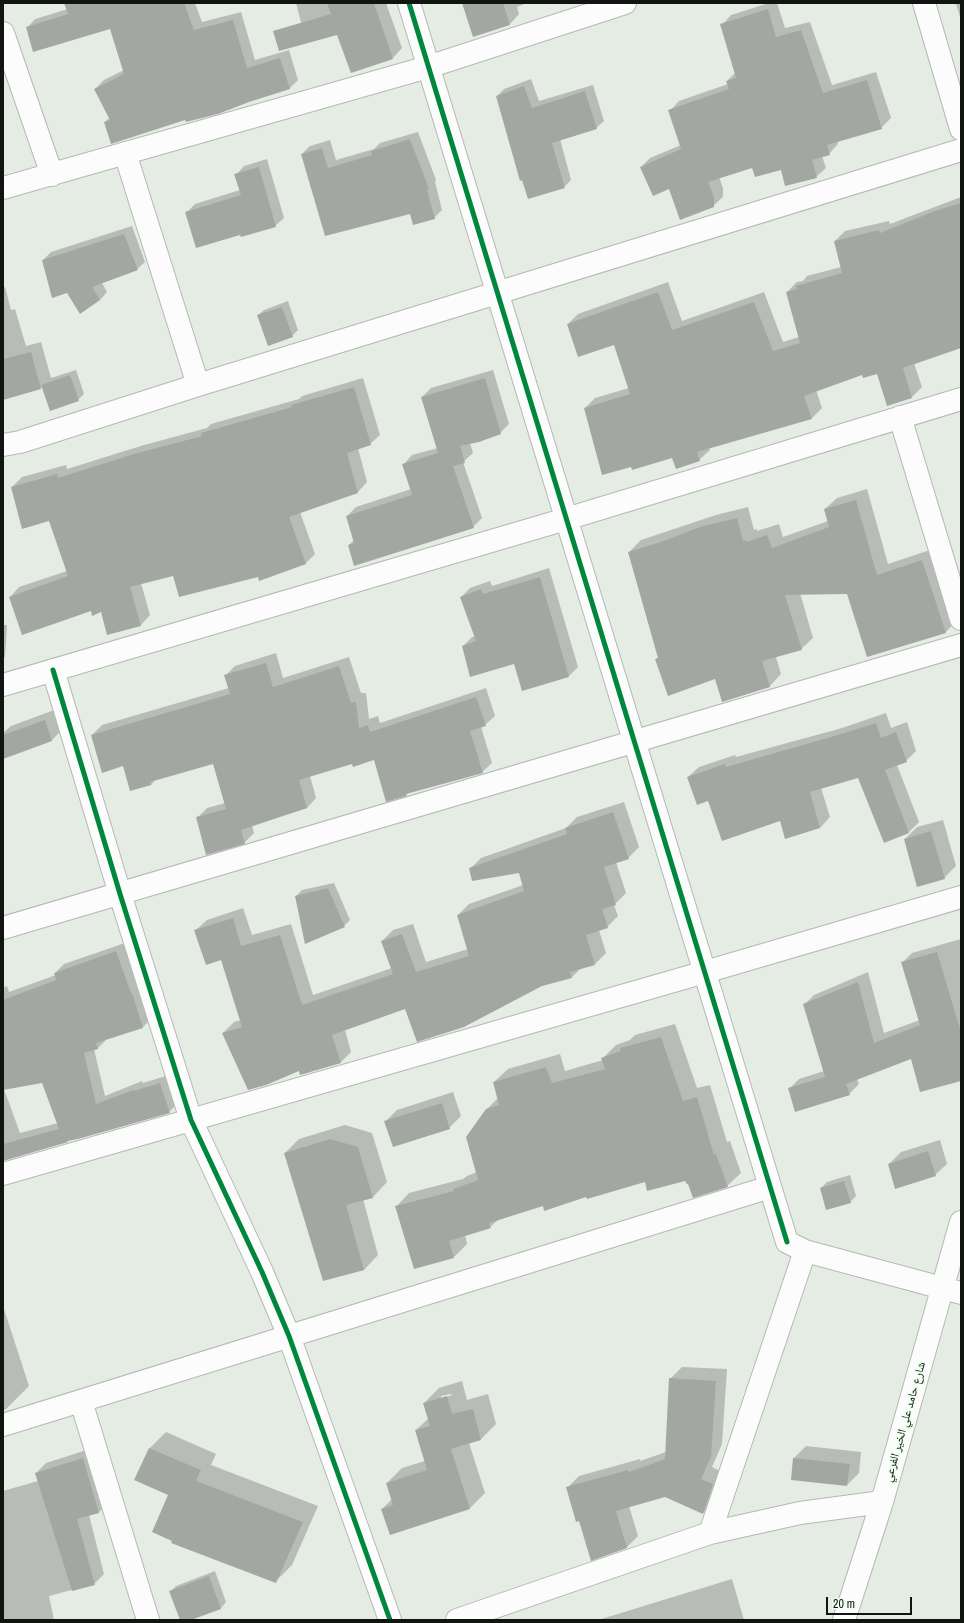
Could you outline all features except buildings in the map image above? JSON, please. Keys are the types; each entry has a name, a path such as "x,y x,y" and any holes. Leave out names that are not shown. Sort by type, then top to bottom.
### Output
{"street":[{"path":"409,3 770,1187 796,1246 710,1533"},
{"path":"3,188 428,67 625,3"},
{"path":"924,3 961,129"},
{"path":"3,33 52,175"},
{"path":"3,446 20,442 497,292 961,150"},
{"path":"125,153 198,385"},
{"path":"3,684 566,518 961,398"},
{"path":"900,417 961,620"},
{"path":"3,928 961,645"},
{"path":"53,670 120,894 191,1120 262,1272 290,1336 390,1620"},
{"path":"3,1174 961,897"},
{"path":"3,1425 770,1187"},
{"name":"شارع حامد علي الخير الفرعي","path":"844,1620 952,1290 961,1222"},
{"path":"796,1246 952,1290"},
{"path":"81,1401 148,1620"},
{"path":"456,1620 710,1533 800,1513 882,1502"}],"cycle path":[{"path":"409,3 787,1242"},
{"path":"53,670 120,894 191,1120 262,1272 289,1336 390,1620"}]}
